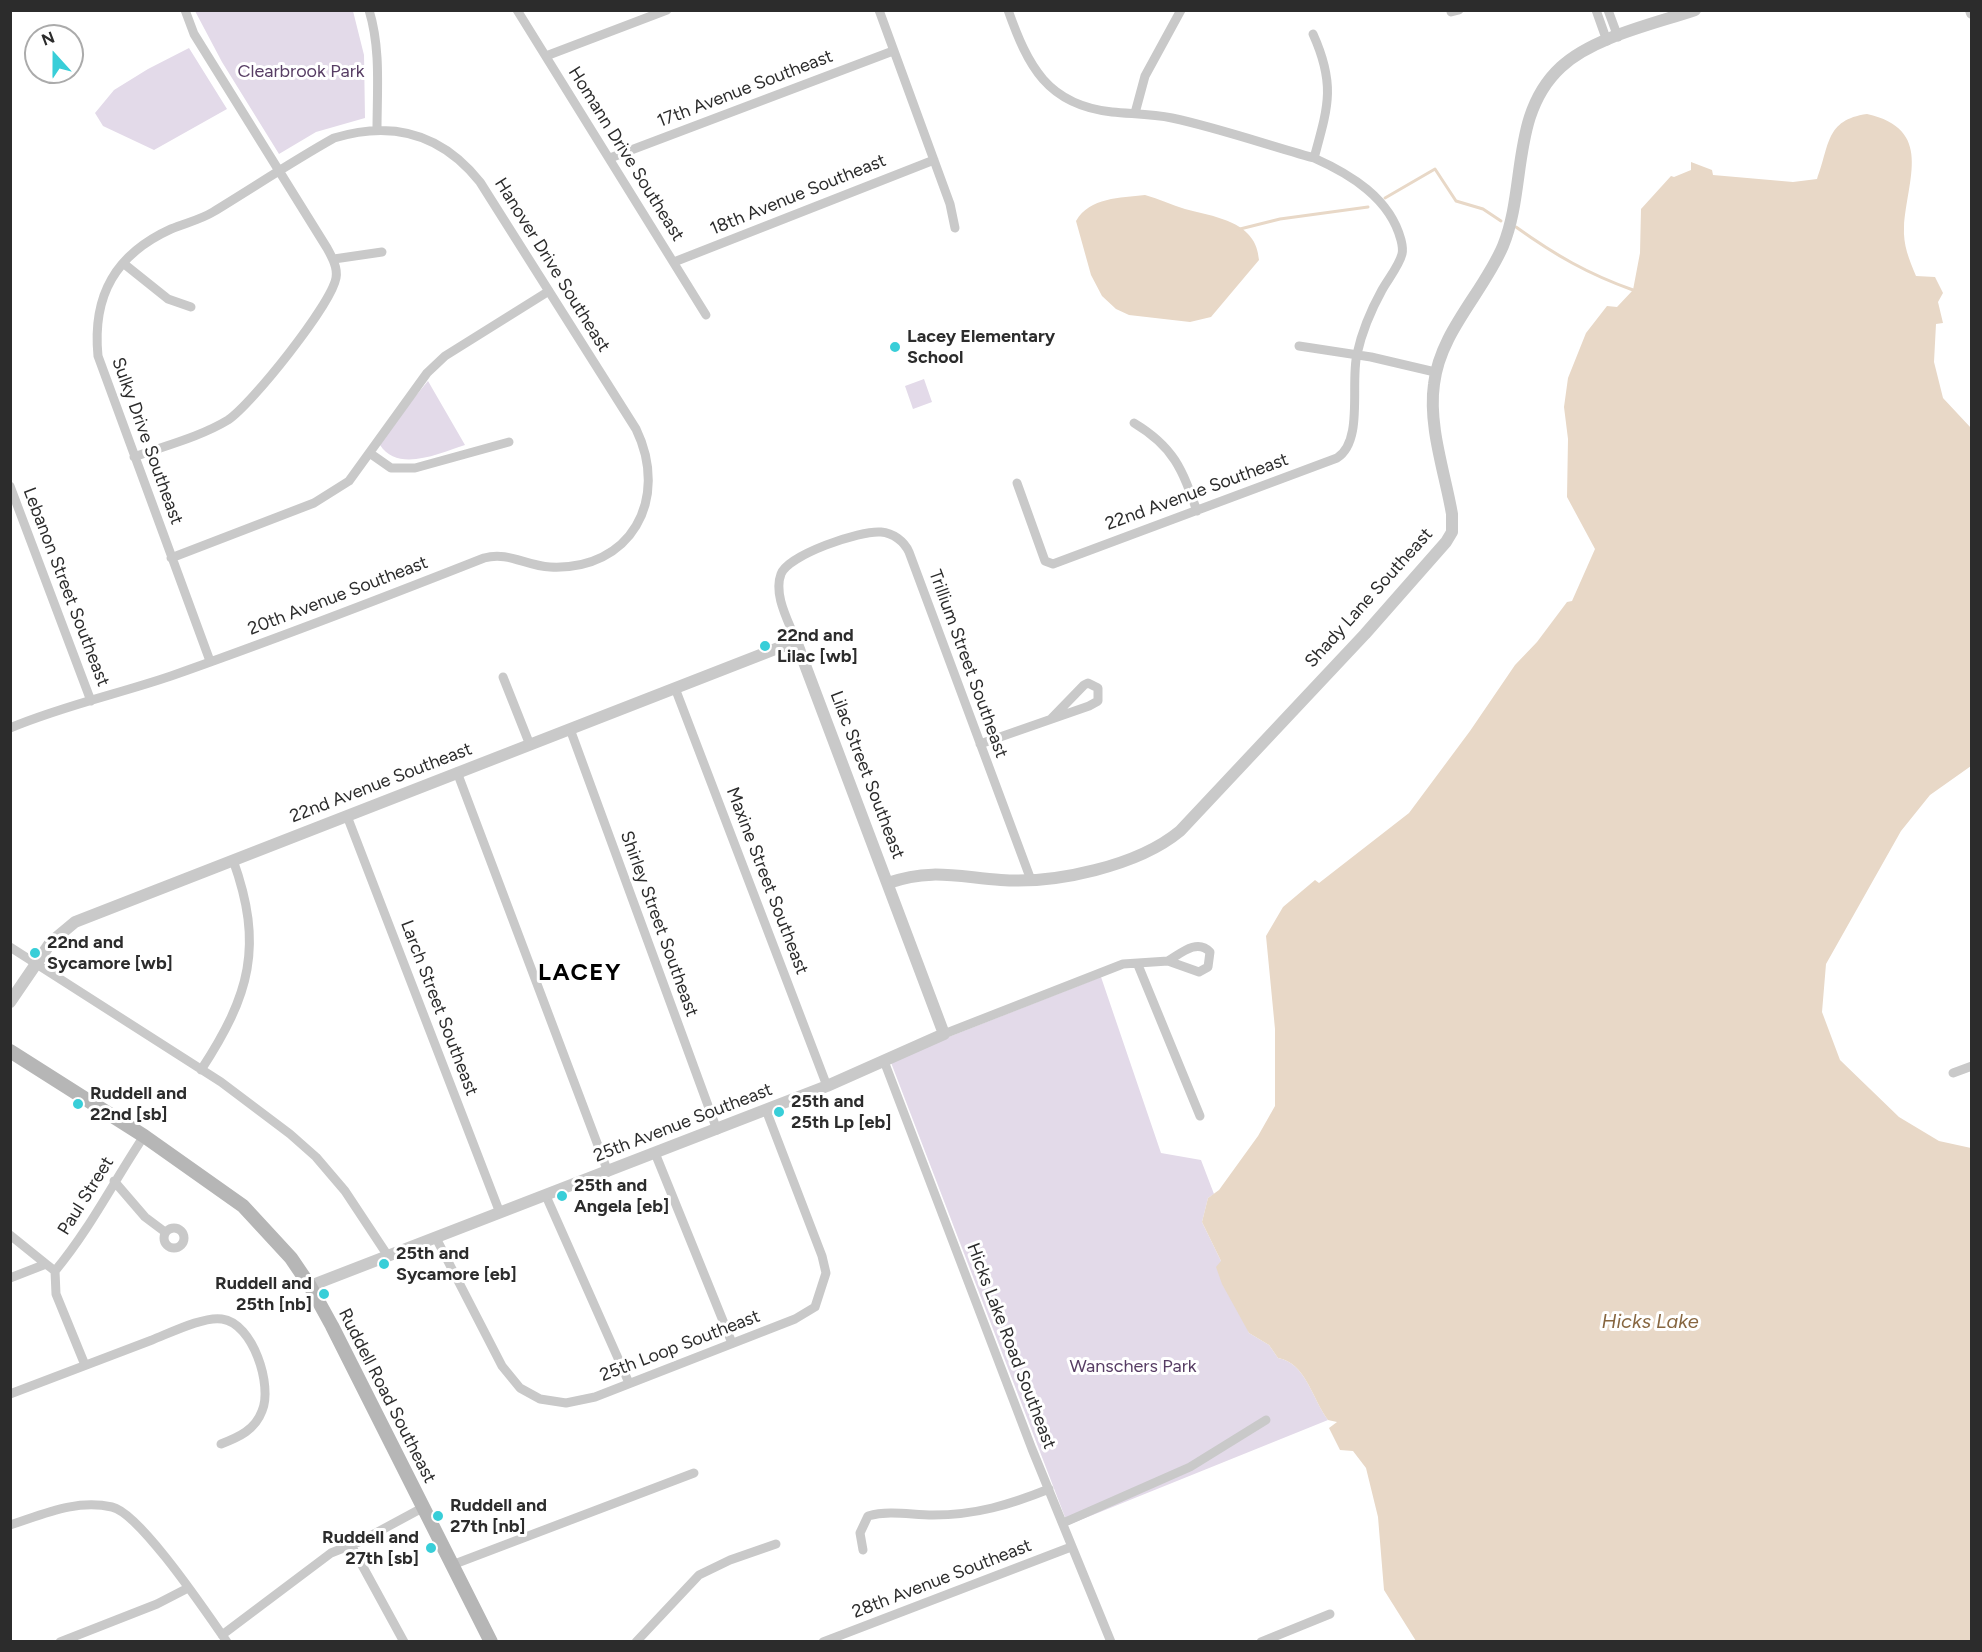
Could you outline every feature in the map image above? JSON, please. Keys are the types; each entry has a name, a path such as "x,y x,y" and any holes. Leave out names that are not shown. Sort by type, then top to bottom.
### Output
{"main road":[{"name":"Ruddell Road Southeast","path":"10,1051 144,1136 243,1206 272,1235 310,1286 491,1641"}],"street":[{"path":"134,458 214,427 242,410 325,302 337,277 334,260 194,34 185,10"},
{"path":"369,10 375,30 378,60 377,130"},
{"name":"Homann Drive Southeast","path":"517,10 706,315"},
{"path":"546,56 667,10"},
{"path":"879,10 950,204 956,228"},
{"path":"1008,10 1023,51 1031,65 1050,86 1077,104 1112,112 1173,118 1314,158 1348,174 1372,193 1388,216 1401,242 1402,254 1371,312 1357,355"},
{"path":"1135,113 1145,76 1181,10"},
{"path":"1454,10 1451,12 1459,10"},
{"path":"1596,10 1613,39"},
{"path":"1608,10 1613,39"},
{"name":"Shady Lane Southeast","path":"888,883 911,874 944,873 1000,880 1031,880 1064,876 1148,851 1180,831 1365,634 1446,542 1452,532 1452,514 1433,406 1436,372 1446,345 1486,278 1506,237 1526,130 1533,105 1562,66 1587,49 1695,10"},
{"path":"1313,34 1323,60 1329,96 1314,158"},
{"name":"17th Avenue Southeast","path":"610,158 893,51"},
{"name":"Hanover Drive Southeast","path":"147,242 210,214 334,138 356,131 377,130 418,135 454,154 466,165 549,291 636,429 648,459 650,476 648,493 637,524 628,537 598,559"},
{"name":"18th Avenue Southeast","path":"674,262 934,160"},
{"name":"Sulky Drive Southeast","path":"147,242 136,247 108,284 99,307 96,337 103,375 210,662"},
{"path":"334,260 382,252"},
{"path":"123,263 168,299 191,307"},
{"path":"171,558 314,503 349,481 371,454 427,373 445,356 549,291"},
{"path":"1299,346 1357,355 1436,372"},
{"name":"22nd Avenue Southeast","path":"1017,483 1045,561 1053,564 1197,511 1337,458 1349,447 1353,427 1353,375 1357,355"},
{"path":"1134,423 1153,434 1175,457 1197,511"},
{"path":"371,454 391,468 415,468 509,442"},
{"name":"Lebanon Street Southeast","path":"10,486 91,701"},
{"name":"Trillium Street Southeast","path":"820,549 871,532 890,534 904,544 1031,880"},
{"name":"Lilac Street Southeast","path":"820,549 799,557 782,572 779,585 783,605 944,1034"},
{"name":"20th Avenue Southeast","path":"10,728 210,662 494,555 551,567 583,565 598,559"},
{"name":"22nd Avenue Southeast","path":"10,1002 51,942 75,922 796,640"},
{"path":"503,677 530,745"},
{"path":"980,744 1052,719 1089,706 1098,700 1098,688 1088,683 1084,685 1052,719"},
{"name":"Maxine Street Southeast","path":"675,688 827,1086"},
{"name":"Shirley Street Southeast","path":"570,729 717,1130"},
{"path":"457,772 608,1172"},
{"name":"Larch Street Southeast","path":"347,816 500,1213"},
{"path":"201,1070 235,1014 245,984 249,925 246,897 233,860"},
{"path":"10,947 201,1070 290,1134 316,1157 356,1207 388,1256"},
{"name":"25th Avenue Southeast","path":"310,1286 717,1130 884,1062 944,1034 1113,967 1123,964 1138,965 1168,961"},
{"path":"1138,965 1200,1116"},
{"name":"Hicks Lake Road Southeast","path":"884,1062 1048,1489 1111,1641"},
{"path":"1953,1073 1971,1066"},
{"name":"25th Loop Southeast","path":"436,1238 502,1366 520,1388 540,1399 566,1403 595,1397 795,1319 815,1307 826,1273 822,1256 766,1110"},
{"name":"Paul Street","path":"55,1271 89,1228 114,1181 144,1136"},
{"path":"655,1154 732,1343"},
{"path":"114,1181 145,1217 165,1232"},
{"path":"546,1196 629,1383"},
{"path":"10,1235 55,1271 56,1294 85,1365"},
{"path":"10,1278 46,1264"},
{"path":"10,1394 209,1320 222,1318 234,1323 247,1335 259,1360 267,1398 262,1413 252,1428 238,1438 221,1444"},
{"path":"1063,1522 1190,1467 1266,1420"},
{"path":"452,1565 694,1473"},
{"path":"863,1550 860,1533 868,1516 990,1511 1048,1489"},
{"path":"10,1525 67,1506 88,1504 115,1508 171,1562 225,1638 331,1554 424,1507"},
{"path":"636,1641 699,1575 730,1560 776,1544"},
{"path":"351,1545 404,1641"},
{"name":"28th Avenue Southeast","path":"823,1641 1071,1547"},
{"path":"60,1641 157,1604 188,1588"},
{"path":"1261,1641 1330,1614"}],"green space":[{"name":"Clearbrook Park","path":"195,11 353,11 364,55 365,118 316,132 279,154 222,62"},
{"path":"189,48 227,109 154,150 103,126 95,113 114,90"},
{"path":"924,379 932,402 913,409 905,386"},
{"path":"428,381 465,445 432,456 397,458 380,445 389,428"},
{"name":"Wanschers Park","path":"1101,977 1161,1153 1201,1160 1214,1194 1208,1198 1202,1222 1221,1261 1249,1333 1269,1345 1278,1358 1288,1361 1302,1374 1328,1420 1068,1525 890,1060"}],"water":[{"name":"Hicks Lake","path":"1867,114 1888,121 1901,131 1909,144 1912,158 1904,227 1906,246 1916,276 1935,277 1943,293 1938,302 1943,323 1936,324 1934,362 1943,398 1971,428 1971,766 1930,795 1901,831 1826,964 1822,1012 1840,1060 1899,1117 1939,1141 1971,1148 1971,1641 1416,1641 1384,1590 1378,1517 1366,1468 1353,1451 1340,1450 1329,1428 1337,1422 1328,1420 1322,1412 1302,1374 1288,1361 1278,1358 1269,1345 1249,1333 1222,1284 1216,1267 1221,1261 1202,1222 1208,1198 1219,1190 1258,1136 1275,1106 1275,1029 1266,936 1283,907 1315,880 1319,883 1409,813 1470,731 1515,665 1537,642 1567,602 1572,601 1595,549 1567,497 1568,439 1564,407 1568,378 1586,333 1607,306 1617,307 1633,290 1640,253 1641,209 1671,176 1674,177 1691,170 1691,162 1712,170 1713,175 1793,182 1817,179 1827,145 1836,128 1853,117"},
{"path":"1145,195 1233,223 1251,237 1257,247 1259,260 1211,317 1190,322 1129,315 1116,309 1102,296 1091,275 1076,221 1089,207 1097,203 1116,198"}],"waterway":[{"path":"1385,198 1435,169 1456,201 1483,209 1501,221"},
{"path":"1240,229 1280,219 1368,207"},
{"path":"1516,227 1572,263 1633,290 1634,293"}],"place":[{"name":"Lacey Elementary School","path":"895,347"},
{"name":"22nd and Lilac [wb]","path":"765,646"},
{"name":"22nd and Sycamore [wb]","path":"35,953"},
{"name":"Ruddell and 22nd [sb]","path":"78,1104"},
{"name":"25th and 25th Lp [eb]","path":"779,1112"},
{"name":"25th and Angela [eb]","path":"562,1196"},
{"name":"25th and Sycamore [eb]","path":"384,1264"},
{"name":"Ruddell and 25th [nb]","path":"324,1294"},
{"name":"Ruddell and 27th [nb]","path":"438,1516"},
{"name":"Ruddell and 27th [sb]","path":"431,1548"}],"district":[{"name":"LACEY","path":"580,973"}]}
